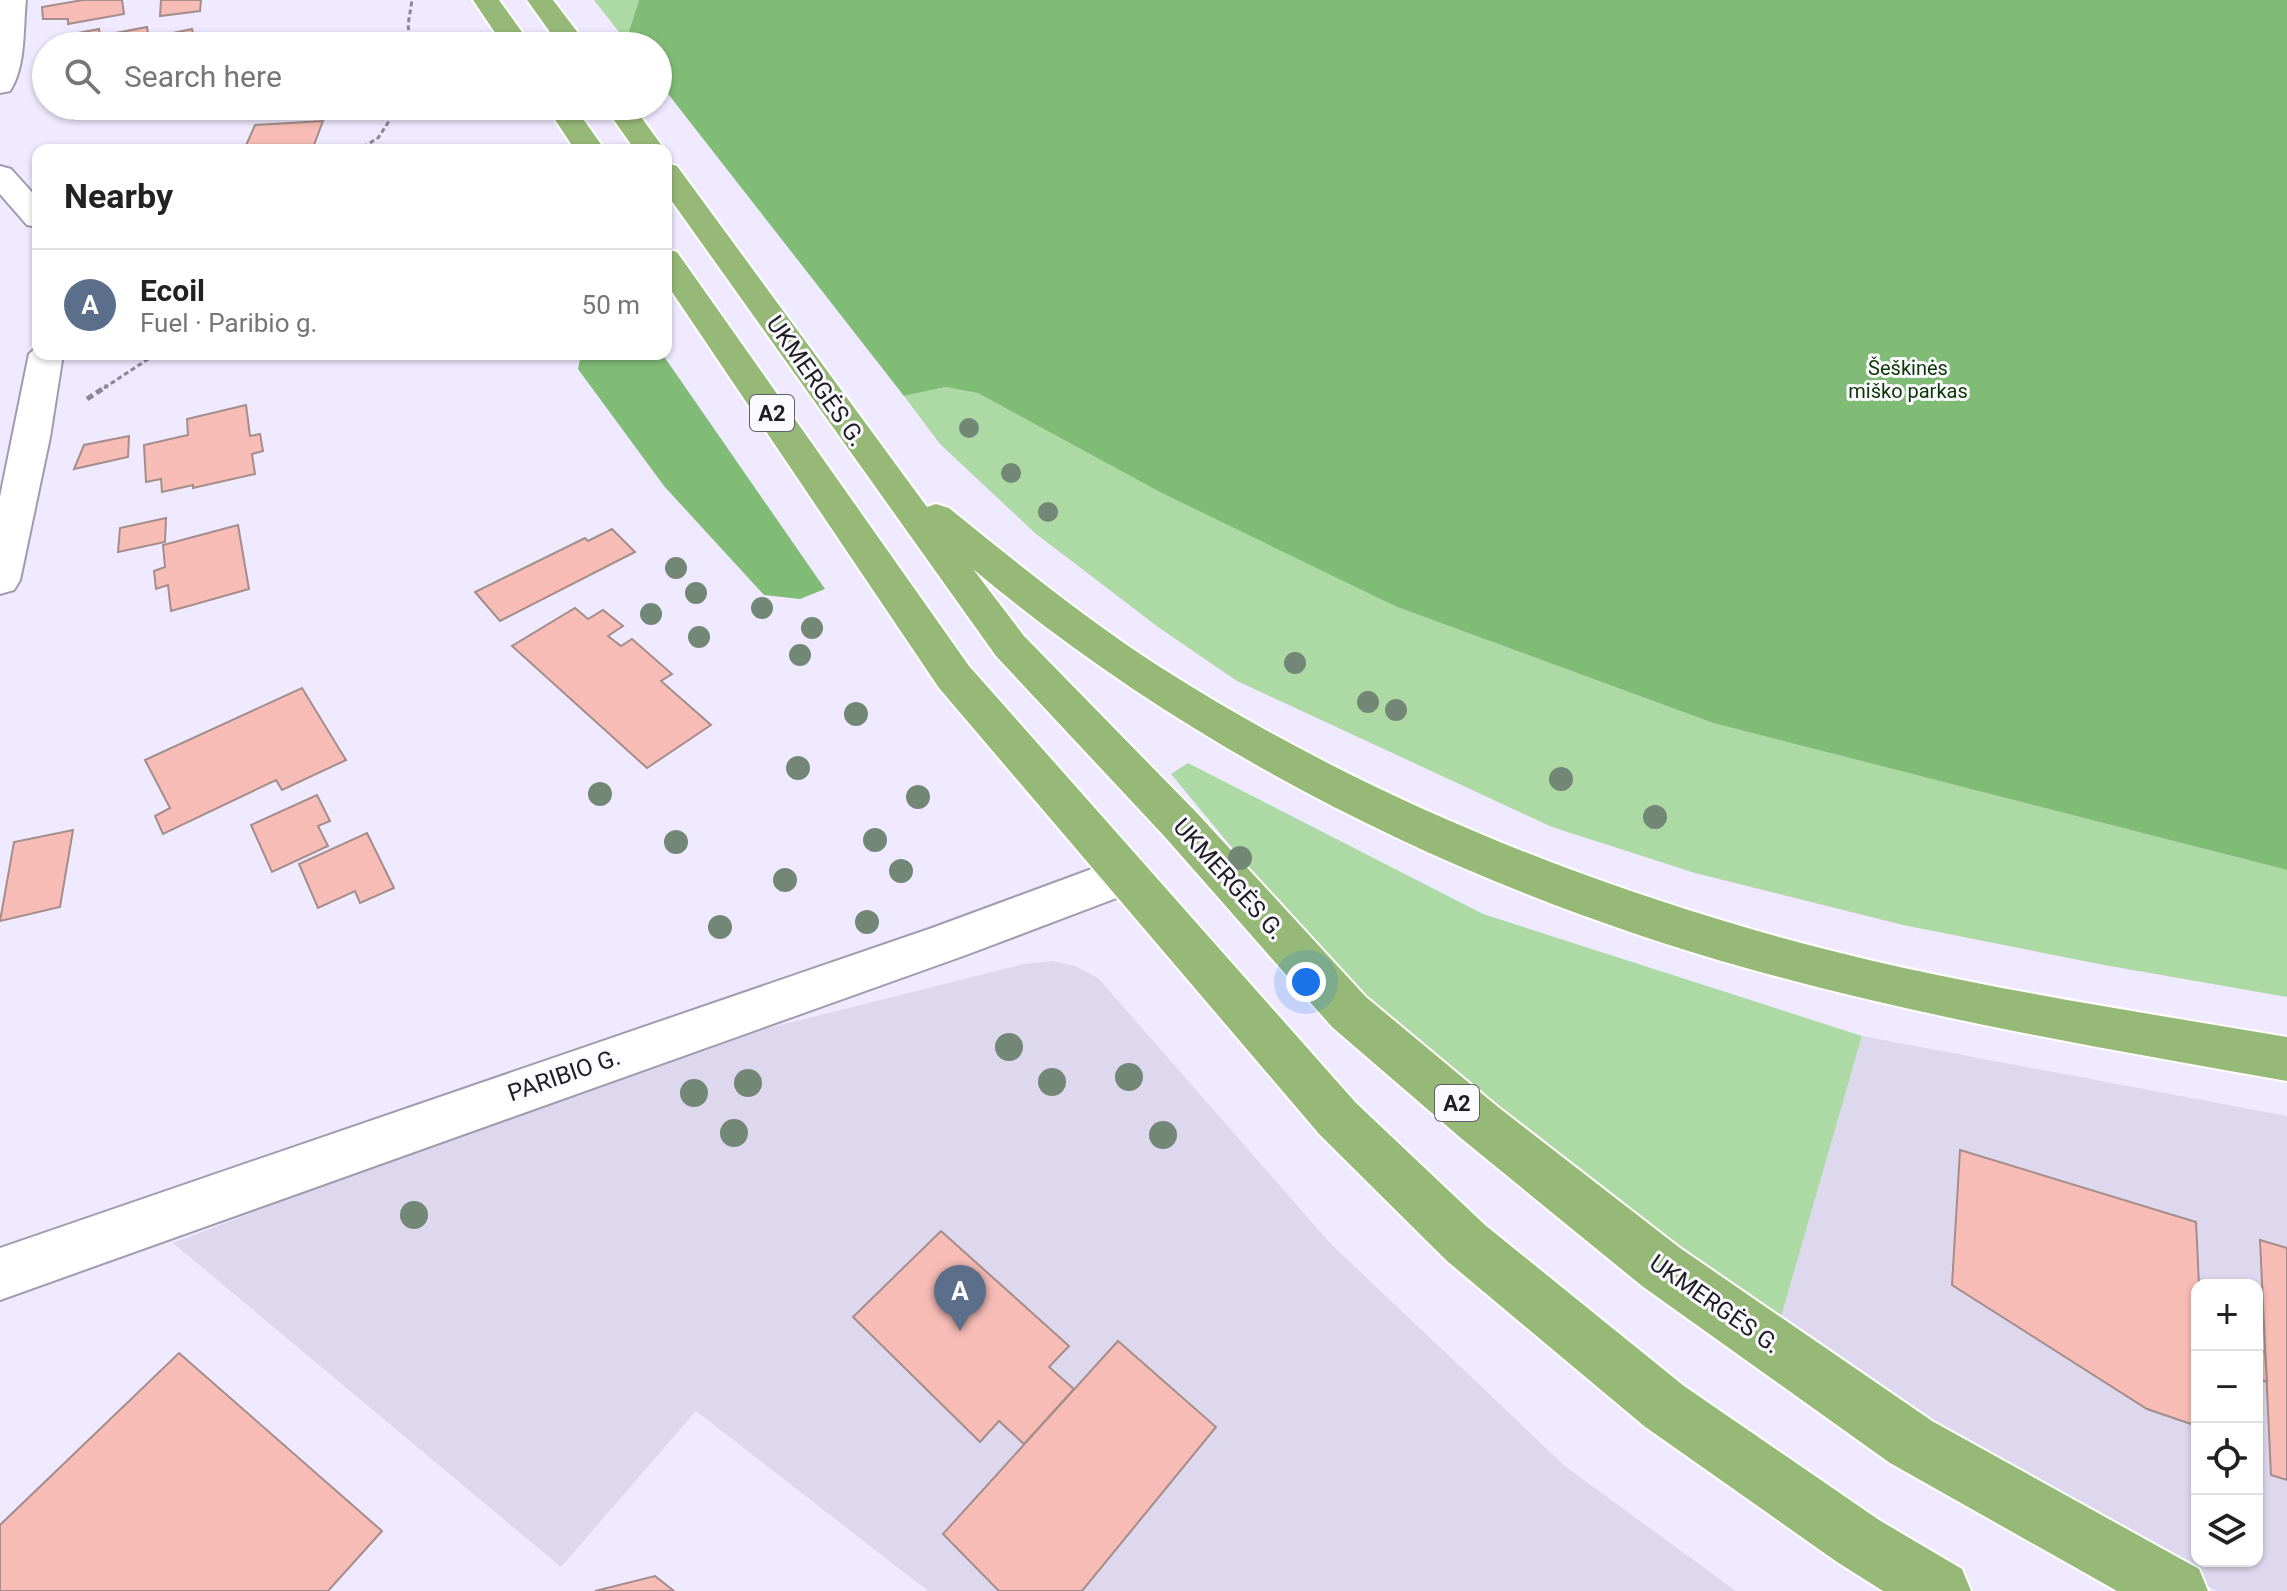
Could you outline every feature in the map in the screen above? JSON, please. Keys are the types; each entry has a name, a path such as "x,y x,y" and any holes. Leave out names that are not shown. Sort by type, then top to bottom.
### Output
{"highway":[{"path":"486,0 508,32"},
{"path":"540,0 564,32"},
{"path":"570,120 586,144"},
{"path":"628,120 646,144"},
{"name":"UKMERGĖS G.","path":"672,180 871,459 1010,646 1181,825 1349,1012 1480,1123 1673,1276 1911,1442 2177,1591"},
{"name":"A2","path":"672,268 954,677 1338,1119 1466,1243 1664,1406 1858,1541 1940,1591"},
{"path":"871,459 1014,583 1162,691 1261,750 1364,801 1489,857 1612,905 1867,979 2026,1014 2287,1059"}],"street":[{"path":"0,85 6,64 13,0"},
{"path":"0,175 32,211"},
{"path":"0,580 32,437 45,360"},
{"name":"PARIBIO G.","path":"0,1274 345,1151 824,987 1127,875"}],"path":[{"path":"409,32 412,0"},
{"path":"368,144 378,138 390,120"},
{"path":"32,437 147,360"}],"shaded area":[{"path":"1052,961 1075,966 1098,978 1330,1243 1566,1467 1736,1591 928,1591 696,1411 561,1567 173,1243 669,1053 1024,964"},
{"path":"1862,1036 2287,1116 2287,1591 2216,1591 1777,1331"}],"green space":[{"path":"594,0 639,0 629,32 619,32"},
{"name":"Šeškinės miško parkas","path":"639,0 2287,0 2287,870 1713,723 1397,607 1162,493 978,393 946,387 904,396 672,99 672,32 629,32"},
{"path":"580,360 666,360 825,589 800,599 764,595 664,486 578,369"},
{"path":"946,387 978,392 1397,607 1713,723 2287,870 2287,997 1903,925 1695,873 1552,827 1237,681 1158,627 1035,533 940,444 904,396"},
{"path":"1188,763 1483,914 1862,1036 1777,1331 1525,1135 1428,1052 1353,982 1298,924 1171,774"}],"building":[{"path":"83,0 122,0 124,14 68,24 68,19 43,19 42,7"},
{"path":"161,0 201,0 200,11 160,16"},
{"path":"147,27 148,32 121,32"},
{"path":"323,121 314,144 247,144 255,125"},
{"path":"246,405 250,436 260,434 263,451 252,454 255,474 162,492 161,479 146,482 144,445 188,435 187,419"},
{"path":"129,436 128,457 74,469 84,445"},
{"path":"166,518 165,542 118,552 120,528"},
{"path":"238,525 249,589 171,611 168,585 156,589 154,571 165,567 163,545"},
{"path":"612,529 635,552 500,621 475,592 585,538 588,541"},
{"path":"575,608 588,619 603,610 623,626 608,636 621,646 632,639 672,674 661,681 711,725 647,768 512,646"},
{"path":"302,688 346,760 282,790 276,780 163,834 155,816 170,808 145,760"},
{"path":"317,795 330,821 318,826 328,846 272,872 251,825"},
{"path":"73,830 60,907 0,921 14,842"},
{"path":"367,833 394,888 360,903 355,891 318,908 299,864"},
{"path":"1960,1150 2196,1222 2199,1279 2191,1279 2191,1424 2147,1409 1952,1285"},
{"path":"941,1231 1069,1346 1049,1367 1074,1389 1024,1444 999,1421 980,1442 853,1317"},
{"path":"2260,1240 2287,1248 2287,1480 2271,1475"},
{"path":"1118,1341 1216,1427 1082,1591 999,1591 943,1534"},
{"path":"2263,1352 2265,1352 2267,1382 2263,1380"},
{"path":"179,1353 382,1531 328,1591 0,1591 0,1525"},
{"path":"655,1576 674,1591 595,1591"}],"place":[{"name":"Ecoil","path":"960,1331"}]}
